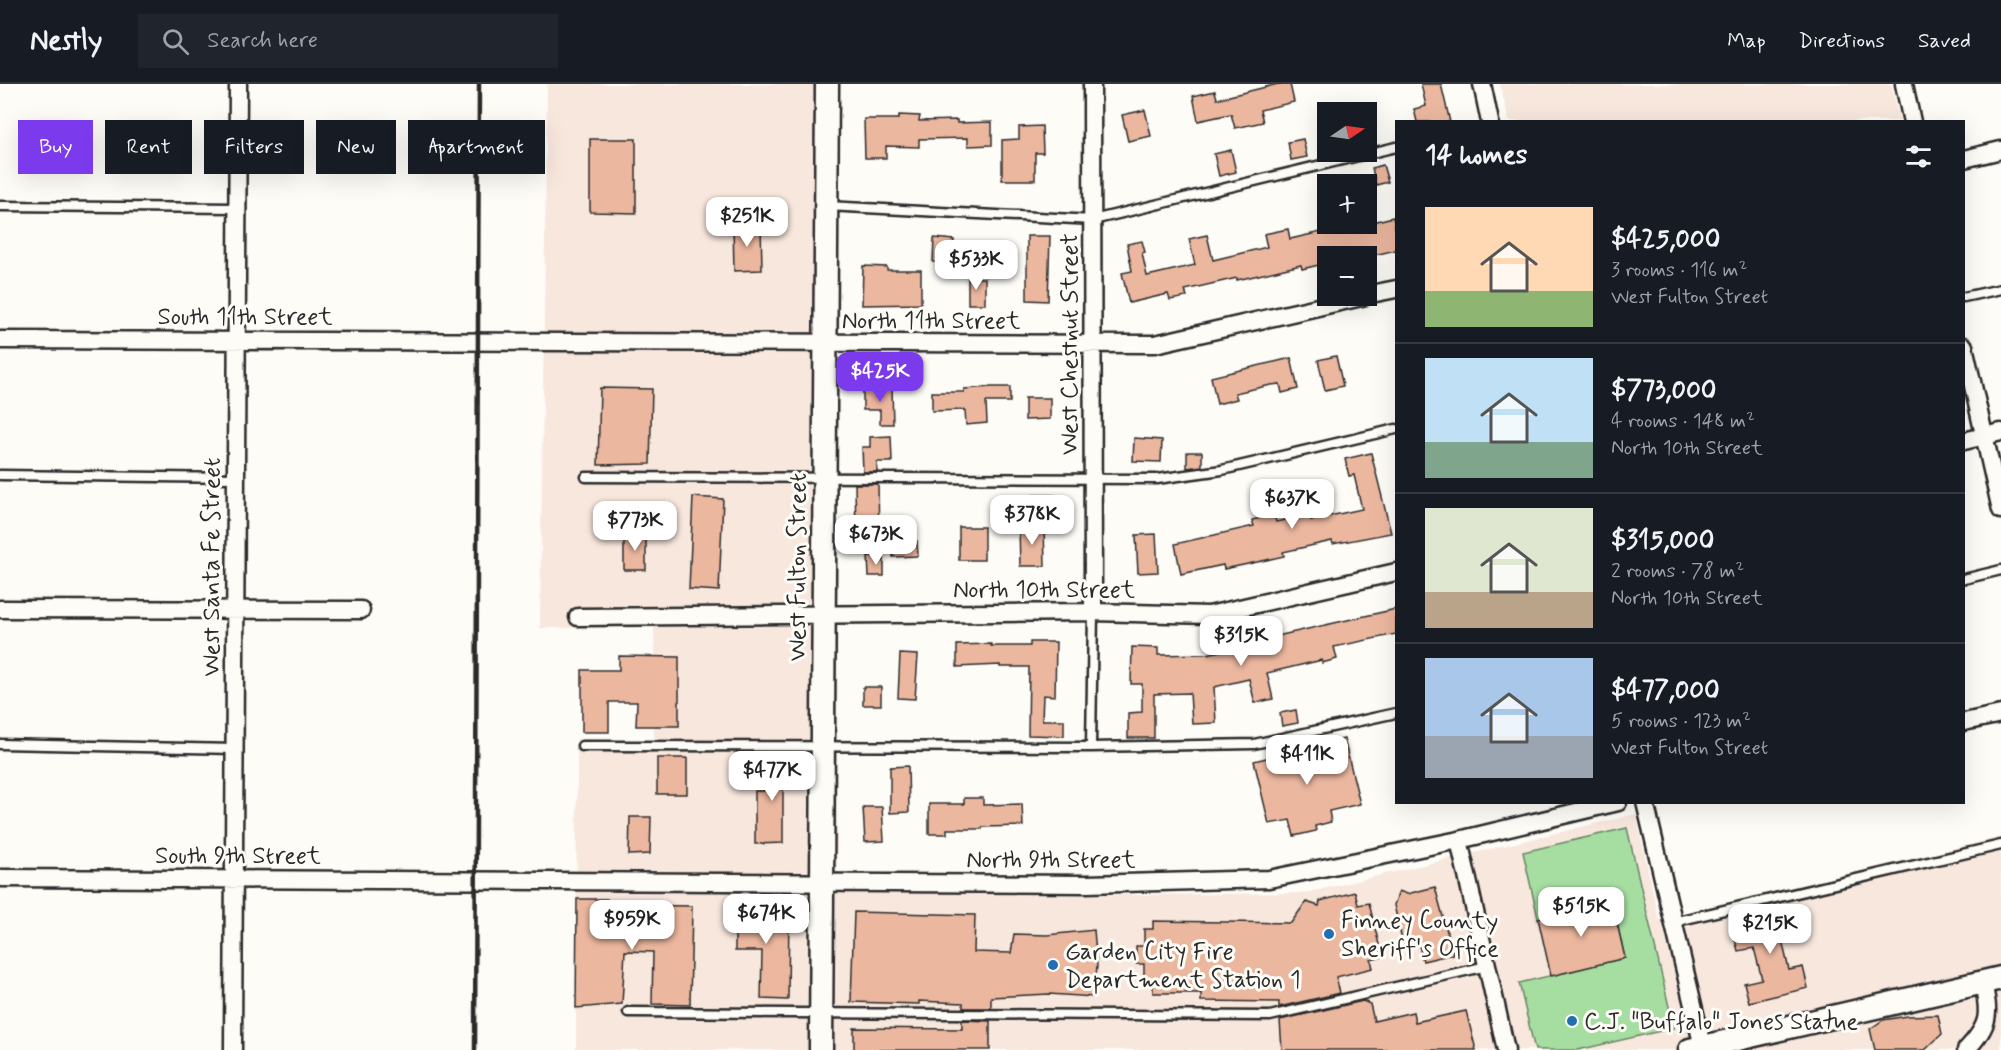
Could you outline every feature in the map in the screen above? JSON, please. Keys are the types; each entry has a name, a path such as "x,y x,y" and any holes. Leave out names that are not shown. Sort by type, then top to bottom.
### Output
{"street":[{"name":"West Santa Fe Street","path":"233,1050 238,84"},
{"name":"West Fulton Street","path":"821,1050 827,84"},
{"name":"West Chestnut Street","path":"1092,84 1093,612"},
{"path":"1482,84 1490,120"},
{"path":"1904,84 1912,120"},
{"path":"1965,159 2001,150"},
{"name":"North 11th Street","path":"1377,293 1395,289"},
{"name":"North 11th Street","path":"490,341 1155,344 1322,306"},
{"name":"South 11th Street","path":"0,340 490,341"},
{"path":"1965,350 2001,510"},
{"path":"1965,441 2001,432"},
{"name":"North 10th Street","path":"578,617 1093,612 1209,615 1395,572"},
{"path":"0,609 361,610"},
{"path":"1965,722 2001,714"},
{"name":"North 9th Street","path":"475,880 1087,884 1269,879 1459,840 1610,804"},
{"path":"1645,804 1673,922 1697,1048 1992,980 1987,1021 1978,1037 1966,1050"},
{"path":"1459,840 1506,1050"},
{"name":"South 9th Street","path":"0,878 475,880"}],"lane":[{"path":"826,206 1093,220 1395,147"},
{"path":"0,206 237,208"},
{"path":"1965,297 2001,289"},
{"path":"586,477 1156,479 1222,470 1395,429"},
{"path":"0,475 236,478"},
{"path":"1965,579 2001,570"},
{"name":"West Chestnut Street","path":"1091,747 1093,612"},
{"path":"582,746 1091,747 1254,744 1395,713"},
{"path":"0,744 234,750"},
{"path":"1673,922 2001,845"},
{"path":"628,1012 1270,1016 1487,966"}],"shaded area":[{"path":"547,84 838,84 837,893 1136,895 1306,893 1636,814 1659,920 2001,837 2001,1050 576,1050 577,739 654,740 655,657 654,628 540,628"},
{"path":"1500,84 1891,84 1900,120 1509,120"}],"green space":[{"path":"1627,828 1674,1028 1578,1050 1535,1050 1519,983 1625,958 1612,901 1538,918 1523,852"}],"building":[{"path":"1278,84 1290,84 1294,102 1260,110 1263,122 1235,128 1231,114 1198,121 1193,96 1215,91 1217,99"},
{"path":"1421,84 1441,84 1450,120 1417,120 1414,109 1426,106"},
{"path":"1145,110 1151,136 1128,141 1122,115"},
{"path":"899,115 920,116 919,121 992,122 992,145 968,146 968,138 919,139 919,147 886,146 886,158 865,158 864,119 899,119"},
{"path":"1042,126 1043,153 1035,153 1035,180 1002,180 1002,140 1019,139 1019,127"},
{"path":"590,139 636,139 636,213 590,212"},
{"path":"1303,139 1307,157 1291,160 1288,142"},
{"path":"1231,150 1236,172 1219,176 1214,154"},
{"path":"1383,165 1388,182 1377,185 1377,174 1373,174 1372,168"},
{"path":"1393,217 1395,227 1395,250 1377,254 1377,246 1317,246 1317,265 1302,269 1301,265 1185,290 1187,297 1170,300 1168,294 1129,303 1122,273 1132,271 1127,244 1142,241 1147,276 1195,265 1189,239 1207,235 1213,260 1267,247 1264,234 1288,229 1290,239 1317,233 1377,234 1377,221"},
{"path":"761,224 762,270 734,271 733,225"},
{"path":"1027,236 1050,236 1048,301 1027,300"},
{"path":"934,238 954,240 953,263 933,262"},
{"path":"863,266 887,267 887,270 921,270 921,304 862,305"},
{"path":"968,278 985,278 985,304 968,304"},
{"path":"1336,356 1343,386 1325,390 1318,360"},
{"path":"1291,358 1298,389 1282,393 1280,384 1271,385 1235,393 1237,399 1217,404 1211,377"},
{"path":"1010,387 1010,402 986,402 987,423 966,425 965,410 932,411 932,392 964,392 964,389"},
{"path":"600,388 652,389 650,464 598,465"},
{"path":"863,389 892,389 893,424 880,424 880,410 863,410"},
{"path":"1025,398 1050,398 1050,419 1025,420"},
{"path":"891,436 892,462 877,462 877,472 863,472 862,447 870,447 870,437"},
{"path":"1134,438 1162,440 1161,462 1133,461"},
{"path":"1187,452 1202,452 1202,466 1187,468"},
{"path":"1371,453 1391,533 1333,544 1332,541 1283,552 1284,556 1262,561 1224,569 1223,565 1181,574 1175,544 1254,526 1252,520 1274,515 1276,522 1310,515 1311,520 1362,509 1354,475 1349,476 1345,459"},
{"path":"855,484 878,484 879,533 856,533"},
{"path":"1033,495 1054,495 1054,513 1033,513"},
{"path":"693,497 723,499 719,591 689,589"},
{"path":"1019,526 1044,526 1045,566 1020,566"},
{"path":"959,527 984,527 984,560 959,560"},
{"path":"1156,534 1158,572 1138,573 1136,535"},
{"path":"624,535 646,535 646,570 624,570"},
{"path":"917,541 918,556 893,557 892,542"},
{"path":"868,556 884,556 884,576 869,576"},
{"path":"1395,609 1395,634 1334,647 1337,659 1322,663 1322,660 1267,673 1273,699 1255,703 1249,679 1214,687 1216,723 1192,724 1190,693 1154,694 1154,738 1128,738 1128,713 1142,712 1142,684 1131,684 1132,647 1158,648 1158,655 1207,654 1278,638 1277,636"},
{"path":"1030,642 1056,642 1055,696 1043,695 1042,720 1064,720 1064,736 1028,735 1029,667 1000,667 1000,665 957,667 957,645 1030,646"},
{"path":"900,654 918,655 915,699 898,698"},
{"path":"619,656 679,657 679,726 636,726 637,702 609,702 609,732 582,732 582,670 619,670"},
{"path":"863,687 881,687 881,705 863,705"},
{"path":"1296,710 1298,723 1282,726 1280,713"},
{"path":"1344,739 1360,804 1329,811 1331,822 1315,826 1316,831 1294,836 1290,820 1269,824 1254,761"},
{"path":"657,758 687,758 687,794 657,794"},
{"path":"764,760 794,761 794,784 783,784 783,843 755,844 755,791 764,791"},
{"path":"908,766 909,812 890,813 890,767"},
{"path":"964,798 983,798 983,805 1022,804 1023,826 947,829 947,834 929,834 929,804 964,804"},
{"path":"863,807 882,807 884,841 865,842"},
{"path":"630,817 651,817 650,854 629,855"},
{"path":"1435,887 1453,954 1423,961 1418,942 1403,945 1394,905 1399,891 1407,894"},
{"path":"1355,892 1358,905 1369,903 1382,957 1371,960 1373,968 1336,977 1340,993 1279,1007 1279,1002 1201,1001 1201,993 1153,993 1153,985 1144,985 1144,964 1136,964 1136,946 1144,946 1144,929 1153,929 1153,921 1291,923 1306,902 1319,906 1320,901"},
{"path":"577,899 607,899 612,905 692,906 690,1005 652,1004 653,952 625,951 622,1004 576,1008"},
{"path":"1612,901 1625,958 1551,976 1538,918"},
{"path":"735,906 789,907 788,1000 761,999 762,951 735,951"},
{"path":"1789,910 1796,937 1782,940 1789,970 1803,967 1808,988 1749,1002 1744,983 1762,979 1754,948 1738,951 1731,924"},
{"path":"854,912 975,915 974,952 1011,953 1014,934 1047,935 1094,930 1097,966 1094,997 1049,994 991,997 991,1008 963,1008 963,1003 919,1001 919,1004 851,1002"},
{"path":"1363,1001 1370,1004 1374,1021 1413,1012 1415,1022 1466,1011 1476,1050 1282,1050 1280,1020"},
{"path":"1938,1015 1942,1034 1925,1050 1875,1050 1870,1029 1883,1020"},
{"path":"962,1020 990,1021 990,1050 854,1050 854,1028 962,1029"}],"railway":[{"path":"475,1050 479,84"}],"place":[{"name":"Finney County Sheriff's Office","path":"1329,934"},
{"name":"Garden City Fire Department Station 1","path":"1053,965"},
{"name":"C.J. \"Buffalo\" Jones Statue","path":"1572,1021"}]}
